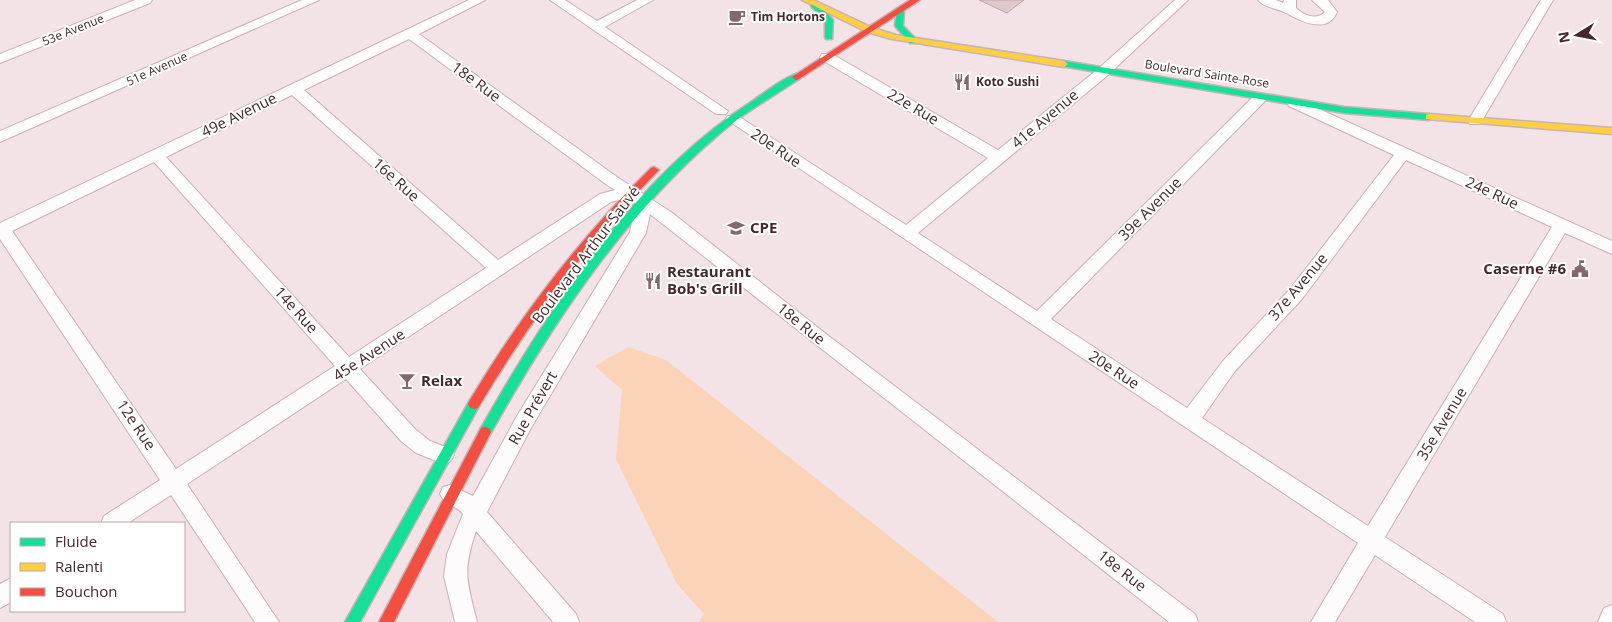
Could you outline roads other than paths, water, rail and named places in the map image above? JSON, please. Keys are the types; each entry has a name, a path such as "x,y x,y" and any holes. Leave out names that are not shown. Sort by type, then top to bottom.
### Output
{"main road":[{"name":"Boulevard Arthur-Sauvé","path":"721,116 827,57 916,0"},
{"path":"810,2 829,20 825,40 859,18"},
{"name":"Boulevard Sainte-Rose","path":"810,2 859,18 870,30 914,41 1103,72 1374,113 1612,131"},
{"path":"900,11 899,26 914,41"},
{"name":"Boulevard Arthur-Sauvé","path":"352,622 494,368 540,300 566,265 636,197 656,188 686,159 733,102"},
{"name":"Boulevard Arthur-Sauvé","path":"386,622 450,494 513,386 556,316 593,265 636,197 662,163"}],"street":[{"name":"53e Avenue","path":"0,59 146,0"},
{"name":"51e Avenue","path":"0,137 313,0"},
{"name":"49e Avenue","path":"1,230 479,0"},
{"name":"20e Rue","path":"556,0 721,116 906,234 1495,622"},
{"path":"596,27 647,0"},
{"name":"41e Avenue","path":"906,234 1103,72 1182,0"},
{"path":"1264,0 1290,5 1308,20 1327,18 1330,15 1329,8 1318,0"},
{"path":"1475,121 1547,0"},
{"name":"18e Rue","path":"410,33 664,216 1187,622"},
{"name":"22e Rue","path":"827,57 998,157"},
{"name":"16e Rue","path":"294,89 468,241 498,270"},
{"name":"39e Avenue","path":"1038,321 1261,97"},
{"name":"24e Rue","path":"1290,101 1612,248"},
{"path":"1372,137 1366,124 1374,113"},
{"name":"37e Avenue","path":"1189,420 1229,366 1296,294 1404,152"},
{"name":"14e Rue","path":"156,155 408,434 423,447 444,455"},
{"name":"45e Avenue","path":"113,522 606,198 636,197"},
{"name":"Rue Prévert","path":"466,622 455,576 462,541 474,512 524,422 638,233 636,197"},
{"name":"35e Avenue","path":"1322,622 1562,225"},
{"name":"12e Rue","path":"1,230 268,622"},
{"path":"450,494 465,500 568,622"},
{"path":"1609,622 1612,616"}],"place":[{"name":"Tim Hortons","path":"737,17"},
{"name":"Koto Sushi","path":"962,82"},
{"name":"CPE","path":"736,228"},
{"name":"Caserne #6","path":"1580,269"},
{"name":"Restaurant Bob's Grill","path":"653,281"},
{"name":"Relax","path":"407,381"}]}
